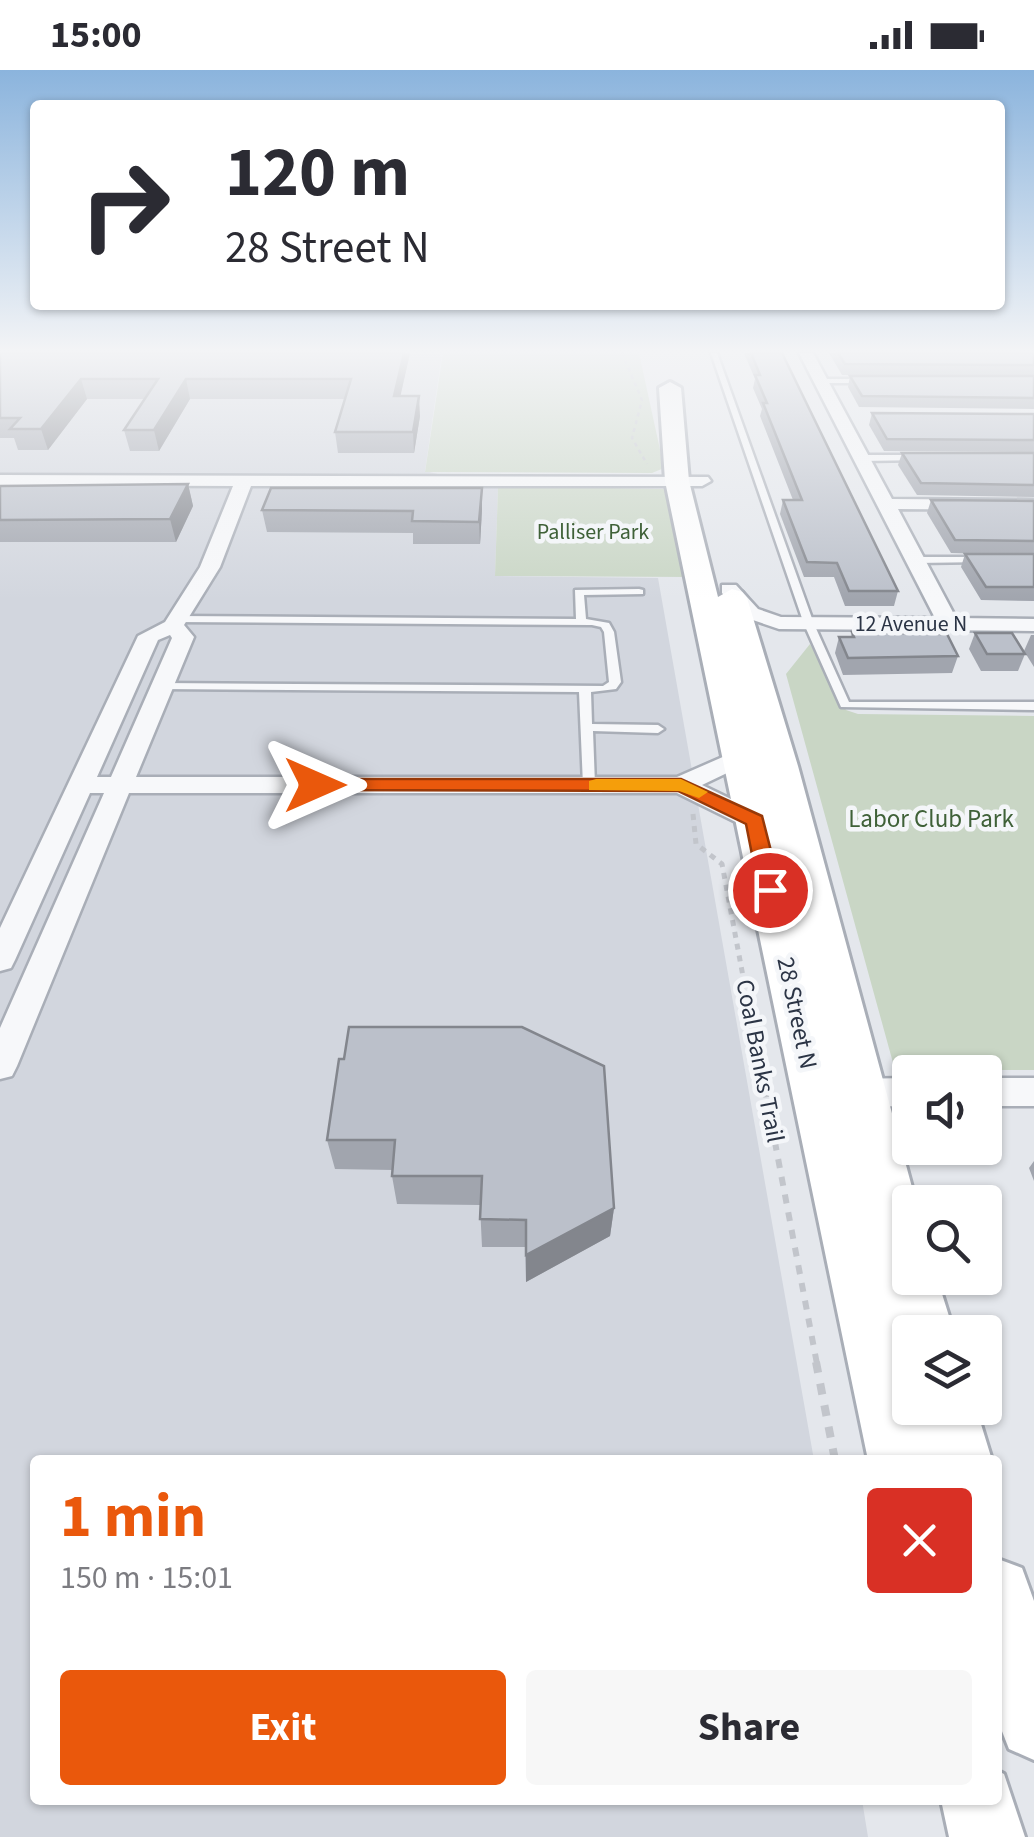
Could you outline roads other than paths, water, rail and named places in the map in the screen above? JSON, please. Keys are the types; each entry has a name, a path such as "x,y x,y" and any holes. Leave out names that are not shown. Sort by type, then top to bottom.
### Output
{"main road":[{"name":"28 Street N","path":"673,435 678,481 755,820 837,1094 892,1232"},
{"name":"28 Street N","path":"678,481 730,590 756,676 837,1094 898,1455"},
{"path":"951,1425 960,1455"},
{"path":"1002,1607 1034,1724"},
{"path":"979,1805 987,1837"}],"street":[{"path":"856,435 862,458 949,624"},
{"path":"0,480 678,481"},
{"path":"0,960 149,636 175,622 210,568 244,481"},
{"path":"886,504 1034,505"},
{"name":"12 Avenue N","path":"730,590 751,613 799,624 1034,624"},
{"path":"0,1066 183,636 175,622"},
{"path":"756,676 761,643 799,624"},
{"path":"681,785 741,757"},
{"path":"80,785 681,785 755,820"},
{"path":"837,1094 892,1092"},
{"path":"1002,1092 1034,1092"}],"lane":[{"path":"740,435 799,624 845,704 1034,706"},
{"path":"862,458 940,458"},
{"path":"916,560 995,560"},
{"path":"579,579 582,622"},
{"path":"579,592 639,592"},
{"path":"161,686 585,689 612,687 615,682 605,625 175,622"},
{"path":"585,689 589,785"},
{"path":"587,728 658,729"}],"park label":[{"name":"Palliser Park","path":"593,532"},
{"name":"Labor Club Park","path":"931,819"}]}
